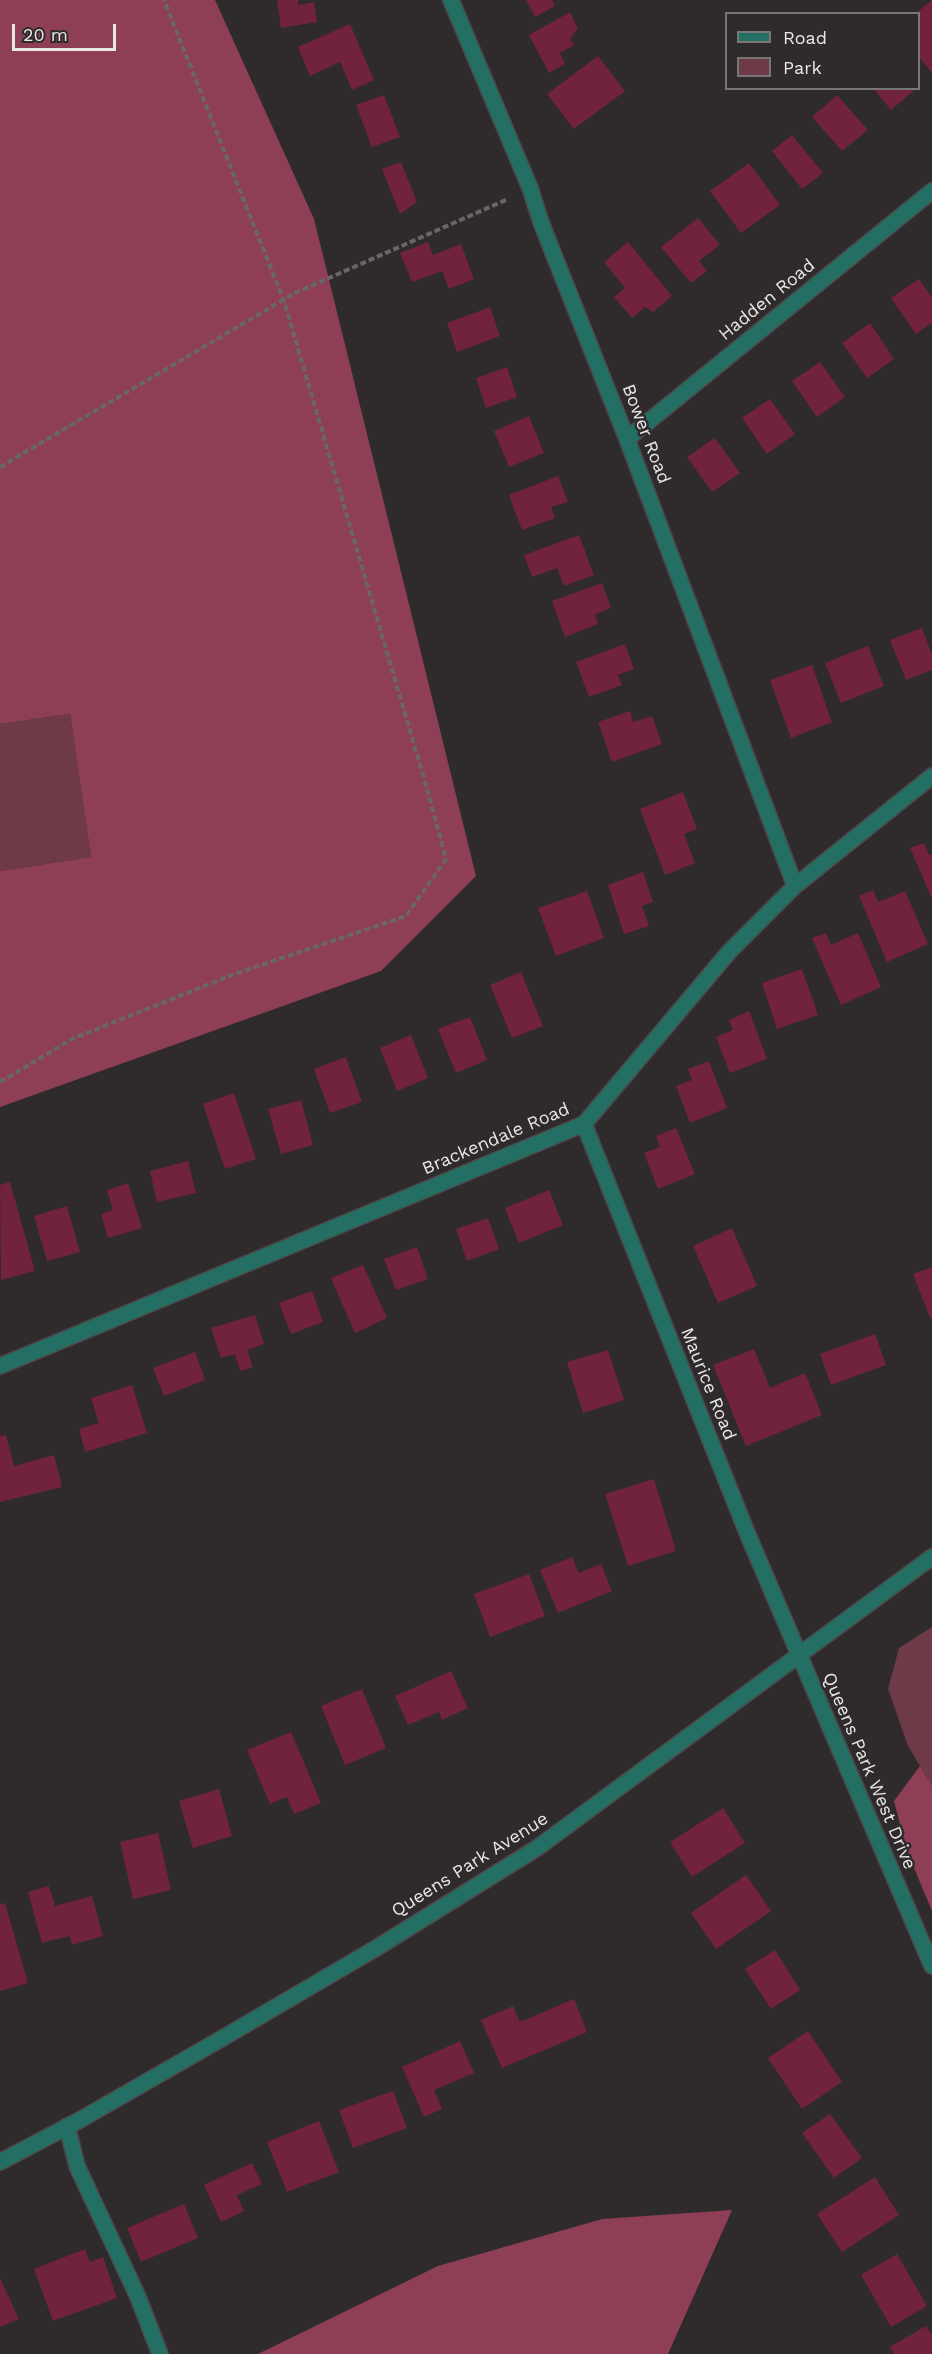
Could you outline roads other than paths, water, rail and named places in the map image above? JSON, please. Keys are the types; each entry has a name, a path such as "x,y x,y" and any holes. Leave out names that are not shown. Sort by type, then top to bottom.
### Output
{"street":[{"name":"Bower Road","path":"451,0 530,189 542,225 627,439 795,886"},
{"name":"Hadden Road","path":"627,439 932,191"},
{"name":"Brackendale Road","path":"0,1366 584,1124 729,952 795,886 932,776"},
{"name":"Maurice Road","path":"584,1124 799,1657"},
{"name":"Queens Park Avenue","path":"0,2162 67,2126 378,1947 537,1848 932,1557"},
{"name":"Queens Park West Drive","path":"799,1657 932,1966"},
{"path":"67,2126 77,2166 138,2297 160,2354"}]}
